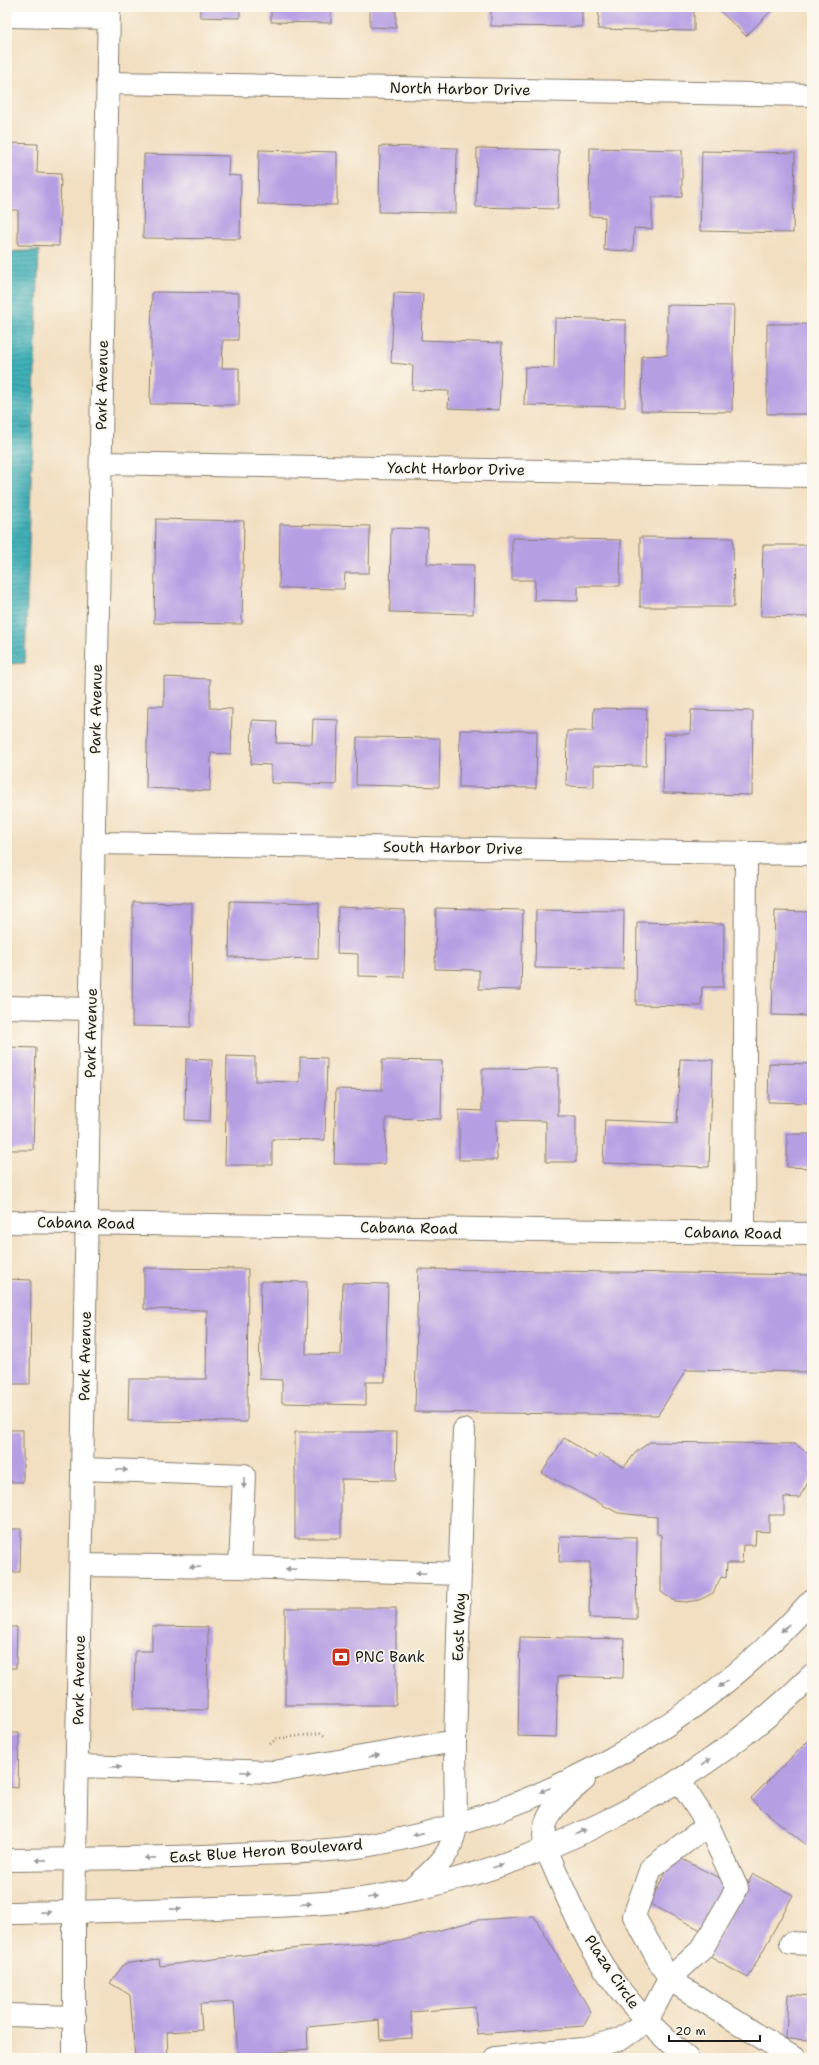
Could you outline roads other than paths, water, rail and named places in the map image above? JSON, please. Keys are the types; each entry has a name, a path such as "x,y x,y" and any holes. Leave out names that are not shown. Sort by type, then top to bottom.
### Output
{"street":[{"path":"7,16 109,12"},
{"name":"Park Avenue","path":"74,2058 74,1912 88,1223 109,12"},
{"name":"North Harbor Drive","path":"107,83 812,95"},
{"name":"Yacht Harbor Drive","path":"101,463 812,476"},
{"name":"South Harbor Drive","path":"94,843 812,854"},
{"path":"744,1233 746,853"},
{"path":"7,1007 91,1009"},
{"name":"Cabana Road","path":"7,1222 812,1234"},
{"name":"East Way","path":"411,1890 447,1856 453,1840 456,1824 455,1741 464,1430"},
{"path":"83,1469 244,1475 240,1567"},
{"path":"81,1565 240,1567 460,1574"},
{"name":"East Blue Heron Boulevard","path":"7,1860 217,1856 339,1849 394,1839 456,1824 502,1808 555,1786 606,1762 657,1732 707,1697 753,1659 812,1600"},
{"path":"7,1913 292,1905 357,1900 411,1890 461,1878 546,1849 610,1818 679,1780 750,1730 791,1696 812,1675"},
{"path":"77,1766 274,1772 455,1741"},
{"path":"546,1849 544,1831 551,1811 606,1762"},
{"path":"495,2058 582,2049 617,2048 647,2021 669,1979 702,1949 737,1888 708,1825 679,1780"},
{"path":"708,1825 651,1868 634,1916 669,1979 787,2056"},
{"name":"Plaza Circle","path":"546,1849 594,1952 624,1995 659,2034 687,2058"},
{"path":"7,2015 74,2017"}],"water":[{"path":"39,250 25,663 7,664 7,252"}],"place":[{"name":"PNC Bank","path":"341,1657"}]}
